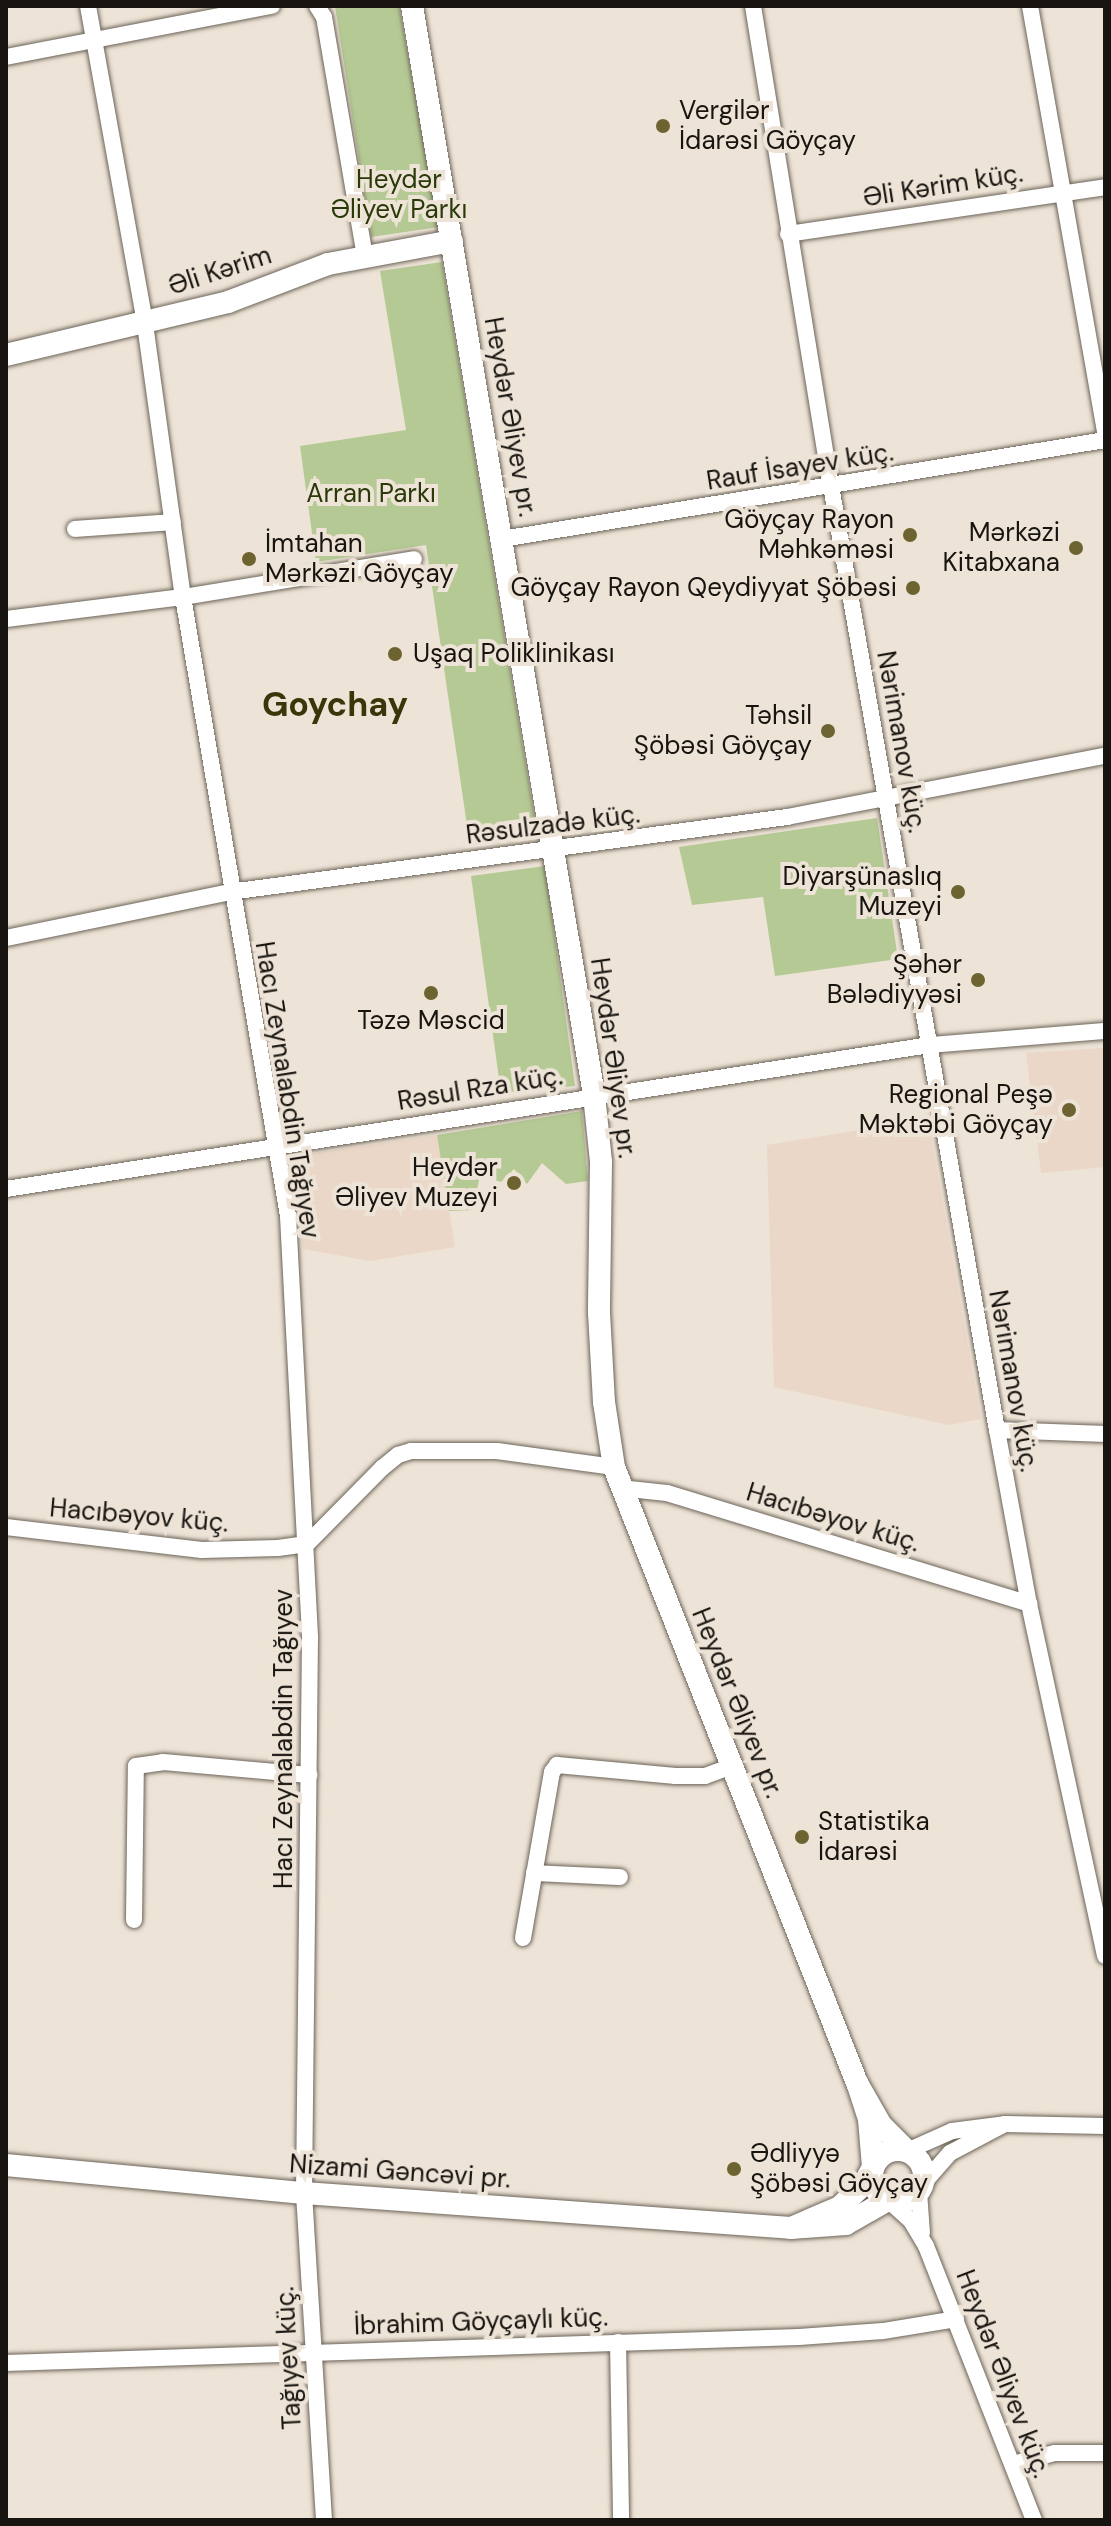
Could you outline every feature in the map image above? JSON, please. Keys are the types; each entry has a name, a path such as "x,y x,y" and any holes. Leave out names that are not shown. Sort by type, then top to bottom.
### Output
{"main road":[{"name":"Heydər Əliyev pr.","path":"412,6 594,1095 601,1162 599,1313 604,1402 617,1477 857,2083"},
{"name":"Əli Kərim","path":"6,355 228,302 305,272 452,241"},
{"path":"857,2083 881,2125 920,2162 920,2188 907,2201 888,2200 876,2190 869,2119 857,2083"},
{"path":"791,2228 840,2207 864,2184 873,2167 889,2151 907,2151"},
{"name":"Nizami Gəncəvi pr.","path":"6,2165 304,2193 791,2228 846,2224 888,2200"}],"street":[{"name":"Hacı Zeynalabdin Tağıyev","path":"88,6 145,324 183,597 230,892 278,1146 288,1216 307,1544 309,1775 304,2193"},
{"path":"6,57 272,6"},
{"path":"317,6 324,17 365,257"},
{"name":"Nərimanov küç.","path":"753,6 831,486 997,1430 1029,1604 1105,1956"},
{"path":"1030,6 1105,431"},
{"name":"Əli Kərim küç.","path":"788,234 1105,187"},
{"name":"Rauf İsayev küç.","path":"502,539 1105,440"},
{"path":"75,529 173,522"},
{"path":"6,619 183,597 414,559"},
{"name":"Rəsulzadə küç.","path":"6,938 230,892 787,817 1105,756"},
{"name":"Rəsul Rza küç.","path":"6,1189 930,1045 1105,1031"},
{"path":"997,1430 1105,1434"},
{"name":"Hacıbəyov küç.","path":"6,1527 202,1550 307,1544 382,1468 411,1451 497,1451 617,1477 1029,1604"},
{"path":"134,1920 136,1766 163,1762 309,1775"},
{"path":"523,1938 552,1772 557,1765 568,1763 675,1776 705,1776 732,1766"},
{"path":"534,1873 620,1877"},
{"path":"926,2246 918,2212 920,2188 950,2153 1005,2124"},
{"path":"907,2151 952,2131 1005,2124 1105,2126"},
{"name":"Tağıyev küç.","path":"304,2193 324,2520"},
{"path":"888,2200 904,2212 926,2246"},
{"name":"Heydər Əliyev küç.","path":"926,2246 1034,2520"},
{"name":"İbrahim Göyçaylı küç.","path":"6,2363 799,2337 883,2331 956,2319"},
{"path":"618,2342 621,2520"},
{"path":"1013,2464 1055,2453 1105,2453"}],"shaded area":[{"name":"Regional Peşə Məktəbi Göyçay","path":"1105,1048 1105,1167 1041,1173 1026,1053"},
{"path":"928,1119 981,1419 949,1425 774,1387 767,1145"},
{"path":"437,1135 455,1247 370,1261 303,1249 294,1156"}],"green space":[{"name":"Heydər Əliyev Parkı","path":"335,6 399,6 439,227 371,237"},
{"name":"Arran Parkı","path":"442,262 537,832 469,839 426,545 316,562 300,446 406,430 380,271"},
{"path":"877,818 898,959 775,976 763,897 692,905 679,847"},
{"path":"545,866 575,1086 501,1093 471,876"},
{"path":"582,1111 588,1181 566,1184 542,1163 527,1184 514,1169 501,1182 480,1175 473,1210 449,1211 437,1135"}],"place":[{"name":"Vergilər İdarəsi Göyçay","path":"663,126"},
{"name":"Göyçay Rayon Məhkəməsi","path":"910,535"},
{"name":"Mərkəzi Kitabxana","path":"1076,548"},
{"name":"İmtahan Mərkəzi Göyçay","path":"249,559"},
{"name":"Göyçay Rayon Qeydiyyat Şöbəsi","path":"913,588"},
{"name":"Uşaq Poliklinikası","path":"395,654"},
{"name":"Təhsil Şöbəsi Göyçay","path":"828,731"},
{"name":"Diyarşünaslıq Muzeyi","path":"958,892"},
{"name":"Şəhər Bələdiyyəsi","path":"978,980"},
{"name":"Təzə Məscid","path":"431,993"},
{"name":"Regional Peşə Məktəbi Göyçay","path":"1069,1110"},
{"name":"Heydər Əliyev Muzeyi","path":"514,1183"},
{"name":"Statistika İdarəsi","path":"802,1837"},
{"name":"Ədliyyə Şöbəsi Göyçay","path":"734,2169"}],"district":[{"name":"Goychay","path":"335,705"}]}
